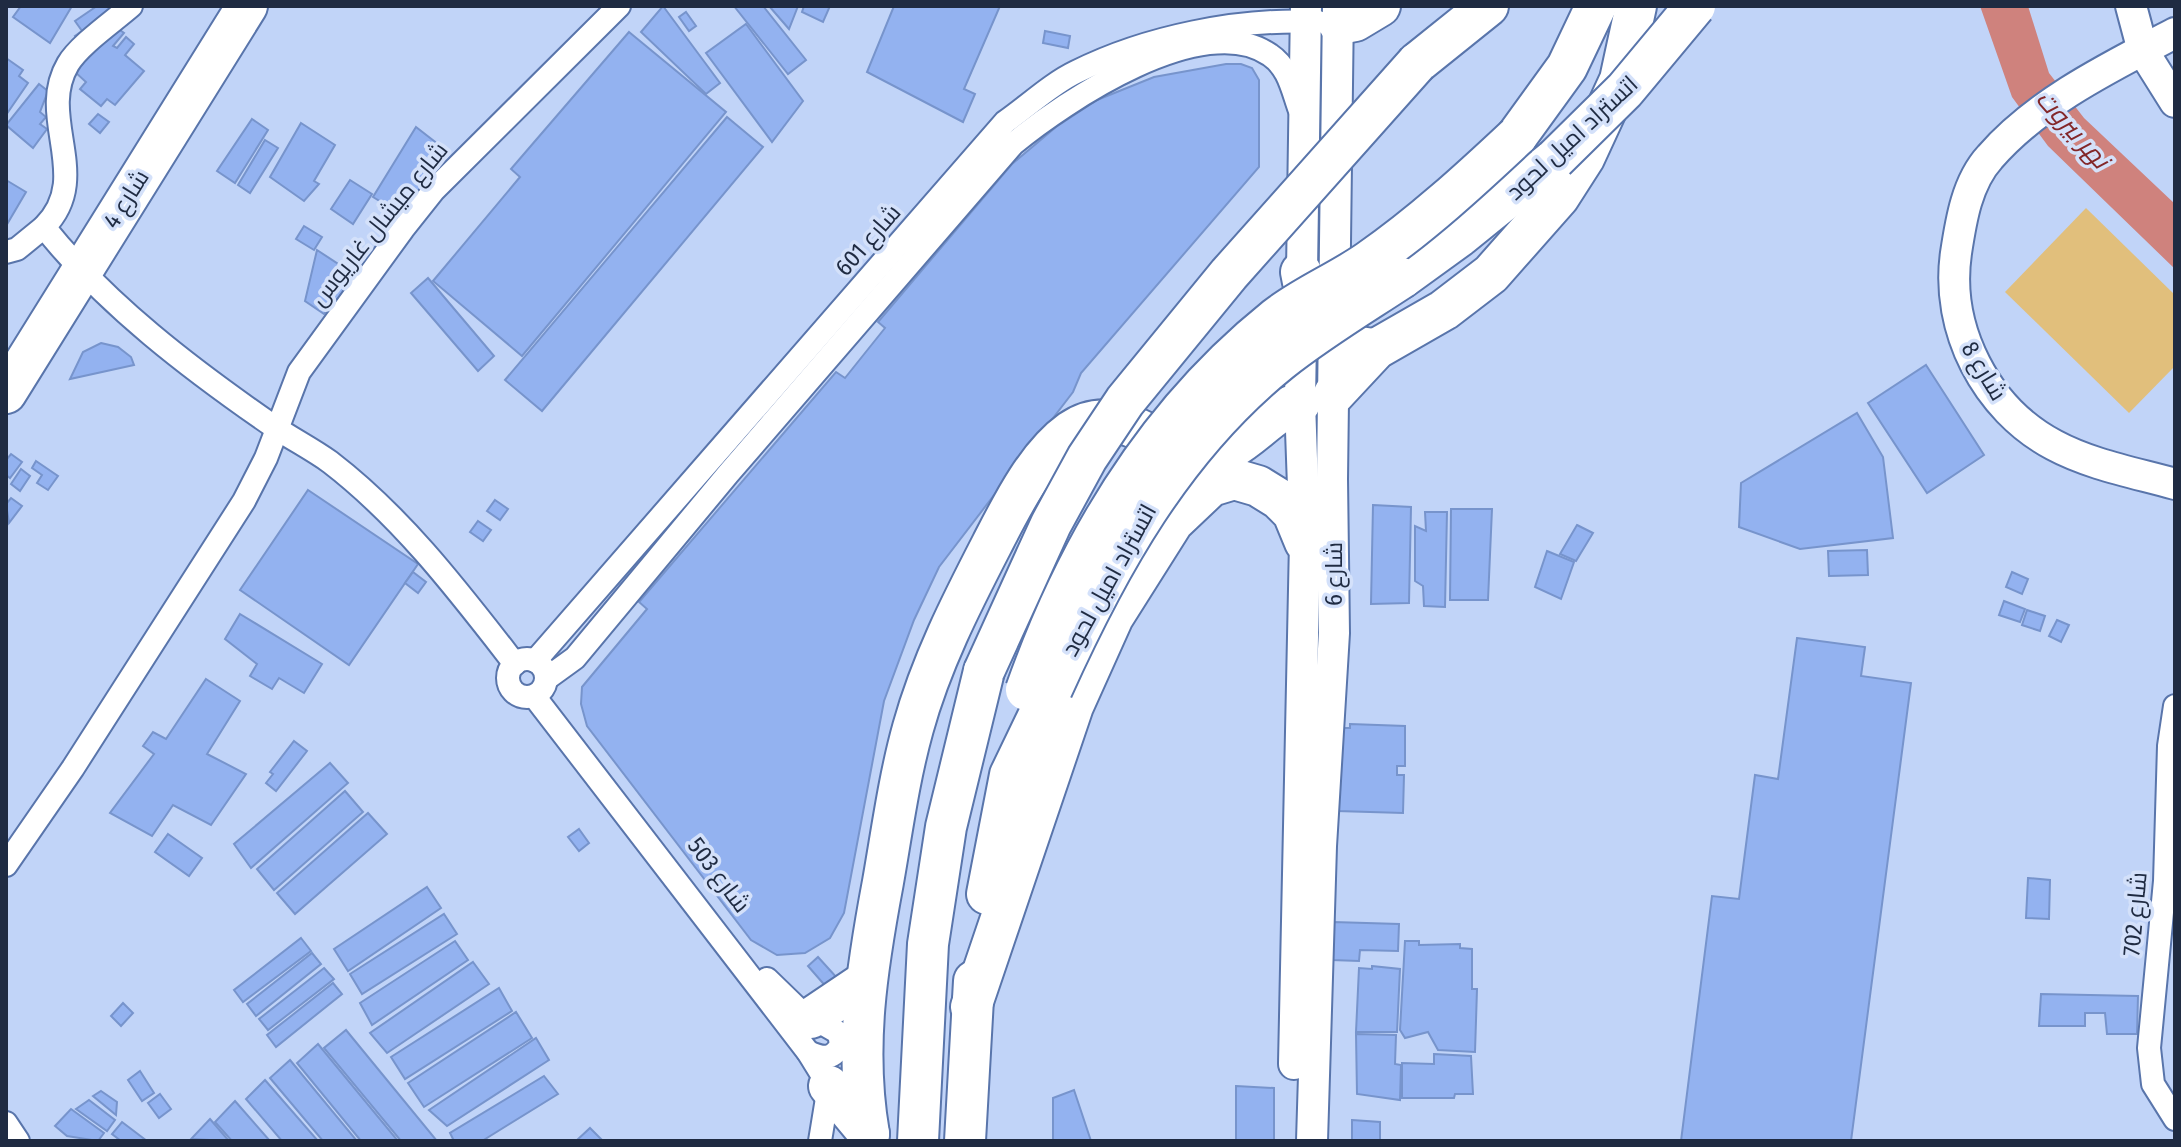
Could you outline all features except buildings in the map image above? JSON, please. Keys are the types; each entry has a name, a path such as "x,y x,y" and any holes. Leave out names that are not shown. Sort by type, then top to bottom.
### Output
{"highway":[{"name":"شارع 4","path":"6,344 215,6"},
{"name":"شارع 4","path":"6,393 63,250 247,6"},
{"path":"1322,14 1355,21 1380,6"},
{"path":"918,1141 928,944 946,827 984,671 1027,571 1087,458 1167,346 1417,63 1453,6"},
{"path":"1417,63 1488,6"},
{"path":"1010,775 1026,690 1049,626 1095,532 1145,456 1208,379 1279,316 1366,263 1410,231 1517,136 1567,67 1596,6"},
{"path":"971,1007 1073,706 1113,617 1173,522 1250,435 1286,406 1317,398 1376,349 1444,310 1491,274 1559,197 1584,158 1620,80 1636,6"},
{"name":"اتستراد اميل لحود","path":"965,1141 971,1007 1010,775 1084,618 1129,536 1195,444 1228,408 1281,360 1460,236 1555,159 1625,90 1695,6"},
{"path":"1301,272 1311,307 1334,335 1350,345 1376,349"},
{"path":"871,1138 861,1074 866,981 913,728 937,655 958,608 1005,518 1048,454 1071,431 1107,419 1133,426 1279,499 1293,513 1305,542"},
{"path":"958,608 988,593 1041,581 1081,590 1113,617"},
{"path":"810,1035 866,981"},
{"path":"829,1086 871,1138"}],"main road":[{"path":"2134,13 2158,43 2175,73"},
{"name":"شارع 6","path":"1312,1141 1321,846 1334,633 1335,435 1317,398 1301,272 1302,114 1322,14"},
{"name":"شارع 6","path":"1292,1141 1305,542 1317,398 1334,335 1322,14"},
{"path":"2158,43 2175,102"},
{"name":"شارع 8","path":"2158,43 2026,120 1987,159 1970,191 1953,271 1962,337 2002,404 2026,427 2055,446 2175,484"}],"street":[{"path":"131,6 69,63 62,80 58,114 66,166 65,198 58,213 63,250 174,351 276,428"},
{"name":"شارع ميشال غاريوس","path":"6,865 73,768 244,501 266,458 306,359 422,204 619,6"},
{"name":"شارع 601","path":"535,677 1005,122 1074,72 1141,45 1322,14"},
{"name":"شارع 601","path":"535,677 575,658 728,474 1013,144 1055,110 1107,78 1157,57 1206,45 1240,44 1269,54 1287,73 1302,114"},
{"path":"6,252 17,249 63,250"},
{"name":"شارع 503","path":"276,428 330,462 400,525 535,677 810,1035"},
{"name":"شارع 503","path":"535,677 753,963 783,997 810,1035 829,1086"},
{"name":"شارع 702","path":"2175,706 2169,746 2165,881 2149,1067 2162,1104 2175,1119"},
{"path":"820,1141 829,1086"},
{"path":"6,1123 18,1141"}],"shaded area":[{"path":"2086,208 2175,295 2175,366 2129,413 2005,292"}],"water":[{"name":"نهر بيروت","path":"1980,6 2028,6 2049,73 2084,118 2175,204 2175,269 2048,146 2012,97"}]}
